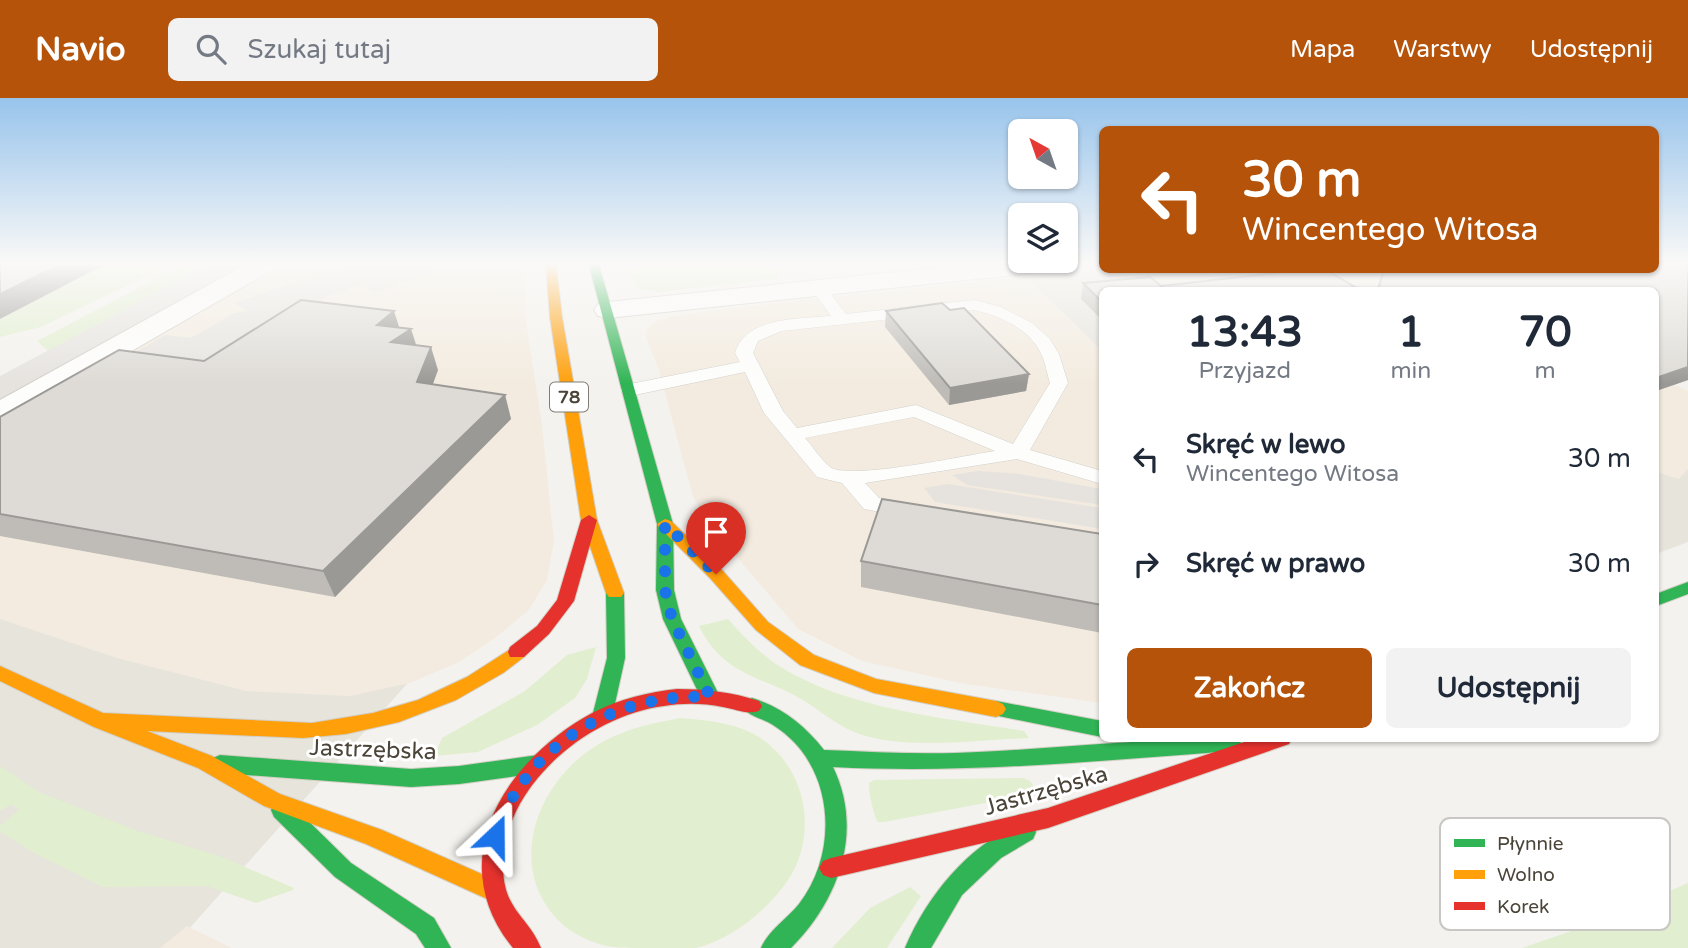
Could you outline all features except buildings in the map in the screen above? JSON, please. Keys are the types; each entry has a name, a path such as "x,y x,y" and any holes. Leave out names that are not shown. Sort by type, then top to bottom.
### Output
{"main road":[{"name":"78","path":"555,305 589,520 617,599 616,658 602,717"},
{"path":"606,305 665,524 665,590 672,619 710,697"},
{"path":"101,721 317,730 383,719 448,695 503,664 543,630 565,601 589,520"},
{"path":"665,524 716,574 762,626 807,660 874,686 1099,728"},
{"path":"1659,599 1688,588"},
{"name":"Jastrzębska","path":"0,673 101,721 205,762 272,800 386,842 494,891"},
{"path":"529,948 503,914 494,891 491,862 503,813 538,764 576,732 630,705 659,698 710,697 741,702 778,716 809,741 821,758 836,802 837,827 831,868 822,891 806,918 773,948"},
{"path":"1164,742 1177,745"},
{"name":"Jastrzębska","path":"821,758 920,762 1013,759 1236,742"},
{"name":"Jastrzębska","path":"831,868 1048,818 1270,742"},
{"name":"Jastrzębska","path":"205,762 411,778 459,775 538,764"},
{"path":"272,800 344,870 425,926 439,948"},
{"path":"917,948 954,887 993,851 1048,818"}],"street":[{"path":"0,413 193,305"},
{"path":"608,310 659,305"}],"lane":[{"path":"831,305 841,318"},
{"path":"974,305 1008,314 1050,353 1059,383 1018,453 888,475 849,478 824,473 774,413 749,366 744,353 745,345 750,338 780,326 841,318 974,305"},
{"path":"631,390 749,366"},
{"path":"794,434 916,411 1018,453 1099,477"},
{"path":"849,478 872,504 927,513"}],"shaded area":[{"path":"134,305 192,305 0,411 0,376"},
{"path":"192,305 525,305 554,541 547,580 529,610 495,638 459,662 410,683 350,696 246,691 117,658 0,619 0,411"},
{"path":"237,305 315,305 231,368 131,355 165,335 191,338 234,313 248,311"},
{"path":"760,305 1054,305 1099,348 1099,703 965,684 862,661 798,629 714,530 693,497 658,367 646,339 646,330 657,321 672,316"},
{"path":"1054,305 1099,305 1099,348"},
{"path":"1659,376 1688,391 1688,469 1679,479 1659,473"},
{"path":"1688,455 1688,542 1659,553 1659,464"},
{"path":"978,471 1020,474 1099,489 1099,505 967,485 952,475"},
{"path":"947,484 1099,508 1099,529 935,502 924,488"},
{"path":"0,568 422,667 172,948 0,948"},
{"path":"187,926 232,948 160,948"}],"green space":[{"path":"28,305 87,305 41,327 0,337 0,319"},
{"path":"107,305 134,305 48,351 37,341"},
{"path":"728,619 769,659 811,683 870,703 901,710 1024,731 1029,738 916,743 873,738 854,732 798,697 738,669 727,661 707,640 699,626"},
{"path":"596,647 587,679 575,698 537,725 478,752 434,756 442,738 525,691 567,655"},
{"path":"680,718 717,722 743,729 768,743 781,757 792,772 803,806 805,825 798,861 791,875 769,903 741,927 711,943 696,948 625,948 588,940 568,929 547,907 535,882 531,855 535,828 544,802 560,778 580,757 604,741 641,726"},
{"path":"0,766 39,792 138,831 222,857 294,888 256,903 207,886 103,887 40,856 0,832 0,826 19,810 11,804 0,811"},
{"path":"1024,778 1031,782 1034,788 1032,794 884,822 878,822 876,819 869,786 874,780"},
{"path":"1688,883 1688,948 1522,948 1575,930 1670,930 1670,891"},
{"path":"910,887 921,896 887,948 832,948 870,908"}],"traffic: fast":[{"path":"605,305 665,524 665,590 672,619 710,697"},
{"path":"1659,599 1688,588"},
{"path":"602,717 616,658 615,593"},
{"path":"752,706 779,718 801,735 818,757 829,781 836,808 832,864 821,891 800,921 773,948"},
{"path":"996,709 1099,728"},
{"path":"821,758 899,762 977,761 1231,743"},
{"path":"220,764 411,778 459,775 538,764"},
{"path":"282,810 343,870 425,926 439,948"},
{"path":"917,948 954,887 993,851 1025,832"}],"traffic: slow":[{"path":"555,305 589,520 615,593"},
{"path":"665,524 716,574 762,626 807,660 874,686 996,709"},
{"path":"101,721 303,731 346,726 399,714 449,695 496,668 517,652"},
{"path":"0,673 101,721 205,762 272,800 374,837 494,891"}],"traffic: jam":[{"path":"517,652 543,630 565,601 589,520"},
{"path":"529,948 510,926 500,907 491,868 495,837 507,807 526,779 549,754 575,733 603,716 647,701 692,696 752,706"},
{"path":"831,868 1048,818 1270,742"}],"route":[{"path":"495,836 503,813 538,764 576,732 630,705 659,698 710,697 672,619 665,590 665,524 716,574"}]}
